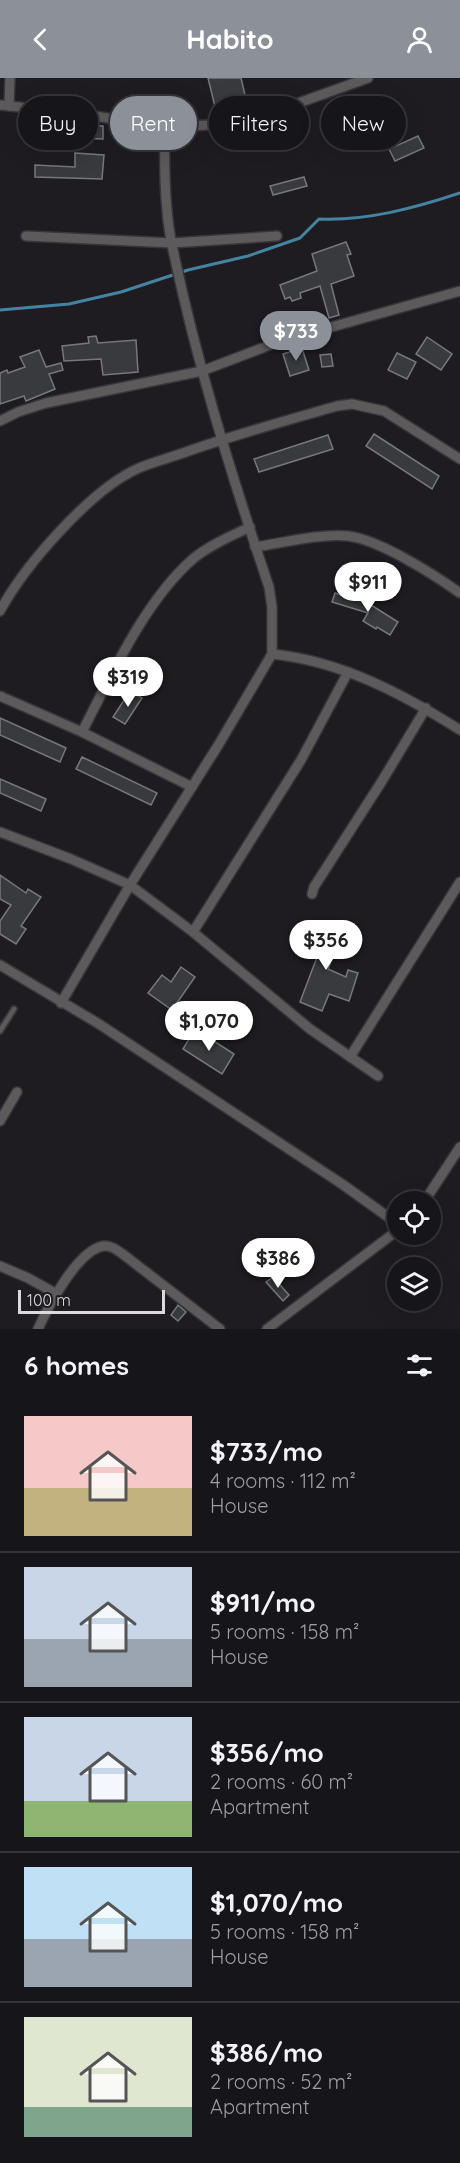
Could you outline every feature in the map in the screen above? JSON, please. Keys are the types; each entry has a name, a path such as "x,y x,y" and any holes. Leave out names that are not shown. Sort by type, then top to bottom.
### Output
{"street":[{"path":"10,78 4,106 110,119"},
{"path":"197,125 218,123 279,110 368,78"},
{"path":"61,1003 130,885 273,654 273,607 269,587 221,439 202,371 172,243 164,150"},
{"path":"27,236 172,243 277,236"},
{"path":"0,421 18,412 46,403 202,371 278,342 460,291"},
{"path":"0,611 22,577 58,534 109,486 140,468 221,439 337,406 352,404 384,411 460,459"},
{"path":"82,732 132,639 164,590 195,557 250,526"},
{"path":"255,547 332,536 348,536 384,548 460,592"},
{"path":"273,654 316,661 379,684 426,708 460,730"},
{"path":"194,932 301,760 348,672"},
{"path":"0,696 82,732 192,787"},
{"path":"312,894 314,887 426,708"},
{"path":"0,832 72,859 130,885 194,932 310,1029 378,1076"},
{"path":"350,1057 460,882"},
{"path":"0,965 118,1036 387,1216"},
{"path":"0,1121 16,1092"},
{"path":"431,1191 460,1147"},
{"path":"267,1329 387,1238"},
{"path":"38,1329 55,1293 88,1253 104,1246 112,1247 220,1329"},
{"path":"0,1266 55,1293"}],"lane":[{"path":"0,1031 14,1010"}],"building":[{"path":"208,78 241,78 245,95 212,96"},
{"path":"98,126 103,126 103,139 98,139"},
{"path":"418,136 424,148 395,161 390,150 406,150 406,141"},
{"path":"75,153 104,155 102,179 35,177 35,165 75,167"},
{"path":"304,177 307,186 273,195 270,186"},
{"path":"346,242 351,254 347,255 354,276 331,284 339,315 329,318 320,286 300,293 301,298 292,301 290,297 285,299 280,285 317,271 312,254"},
{"path":"96,336 98,343 136,340 138,372 103,375 101,359 64,361 62,346 89,343 88,337"},
{"path":"427,337 452,354 441,370 416,354"},
{"path":"302,348 309,370 290,376 283,354"},
{"path":"39,350 46,367 61,363 63,370 49,374 55,389 26,401 24,396 0,404 0,373 7,370 8,373 25,367 20,357"},
{"path":"397,353 416,362 407,379 388,370"},
{"path":"331,354 333,366 322,367 320,355"},
{"path":"374,434 439,476 432,489 366,446"},
{"path":"328,435 333,449 259,472 254,459"},
{"path":"335,593 368,603 398,622 390,635 377,627 376,629 363,621 368,613 332,602"},
{"path":"130,691 142,698 125,724 113,717"},
{"path":"0,718 66,748 60,762 0,735"},
{"path":"82,757 157,793 151,805 76,769"},
{"path":"0,779 46,799 41,811 0,793"},
{"path":"0,875 26,893 28,889 41,897 21,926 26,929 16,944 0,934 0,921 11,905 0,899"},
{"path":"317,923 342,935 328,969 346,977 348,970 358,973 349,1001 329,994 322,1011 300,1002 317,957 305,952"},
{"path":"181,967 195,977 172,1010 148,993 162,975 171,982"},
{"path":"195,1029 234,1054 222,1074 183,1049"},
{"path":"273,1277 289,1295 283,1301 266,1282"},
{"path":"178,1305 186,1312 178,1321 171,1315"}],"waterway":[{"path":"0,310 69,304 121,292 188,270 248,256 300,238 319,219 373,216 426,204 460,193"}]}
